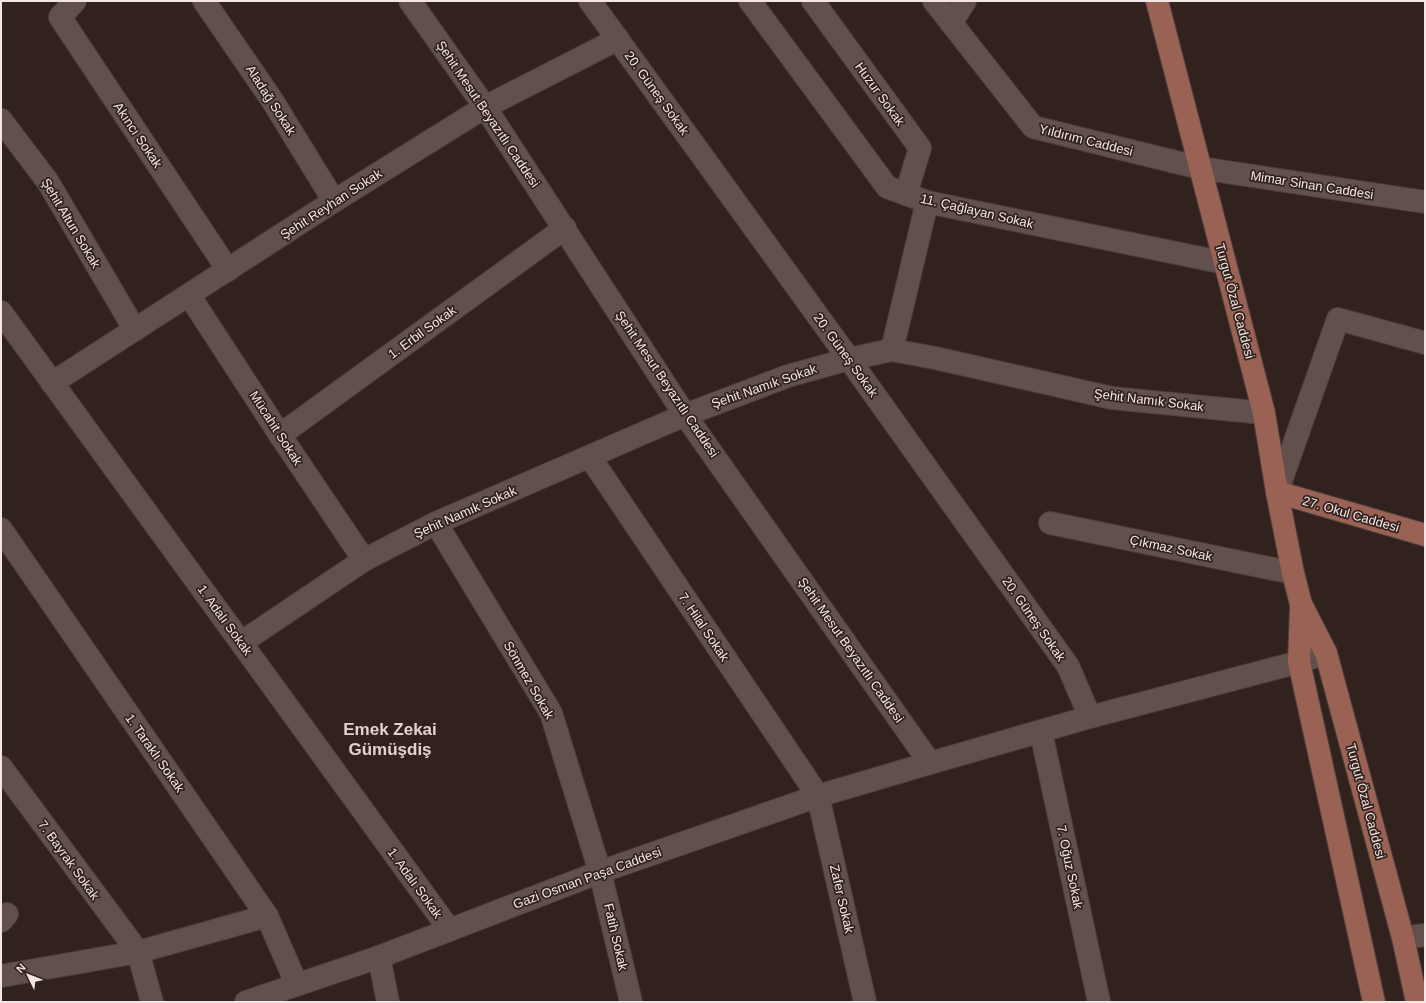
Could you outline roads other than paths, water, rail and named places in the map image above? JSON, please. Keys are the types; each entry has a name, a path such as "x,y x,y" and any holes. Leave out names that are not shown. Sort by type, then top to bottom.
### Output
{"main road":[{"name":"Turgut Özal Caddesi","path":"1156,1 1264,413 1277,492 1301,604 1326,653 1403,938 1417,1002"},
{"name":"27. Okul Caddesi","path":"1277,492 1425,535"},
{"name":"Turgut Özal Caddesi","path":"1301,604 1299,662 1374,1002"}],"street":[{"name":"Akıncı Sokak","path":"74,1 60,17 228,270"},
{"name":"Aladağ Sokak","path":"204,1 272,100 334,201"},
{"name":"Şehit Mesut Beyazıtlı Caddesi","path":"410,1 485,107 685,414 930,763"},
{"name":"20. Güneş Sokak","path":"590,1 849,359 1068,666 1090,717"},
{"name":"11. Çağlayan Sokak","path":"750,1 887,187 927,202 1225,263"},
{"name":"Huzur Sokak","path":"813,1 920,148 906,194"},
{"name":"Yıldırım Caddesi","path":"934,1 1033,127 1200,168"},
{"path":"951,23 965,1"},
{"name":"Şehit Reyhan Sokak","path":"52,383 334,201 485,107 618,39"},
{"name":"Şehit Altun Sokak","path":"1,120 48,182 135,330"},
{"name":"Mimar Sinan Caddesi","path":"1200,168 1425,202"},
{"path":"892,350 927,202"},
{"name":"1. Erbil Sokak","path":"280,435 564,228"},
{"name":"Mücahit Sokak","path":"189,296 364,560"},
{"name":"1. Adalı Sokak","path":"1,312 449,929"},
{"path":"1277,492 1338,319 1425,343"},
{"name":"Şehit Namık Sokak","path":"242,642 364,560 436,524 685,414 788,376 849,359 892,350 1112,398 1264,413"},
{"name":"7. Hilal Sokak","path":"590,457 818,796"},
{"name":"Çıkmaz Sokak","path":"1050,523 1293,572"},
{"name":"Sönmez Sokak","path":"436,524 551,714 600,872"},
{"name":"1. Taraklı Sokak","path":"1,529 267,916 297,984"},
{"name":"Gazi Osman Paşa Caddesi","path":"246,1002 379,956 600,872 818,796 1090,717 1299,662 1326,653"},
{"name":"7. Oğuz Sokak","path":"1041,732 1099,1002"},
{"name":"7. Bayrak Sokak","path":"1,767 138,952"},
{"name":"Zafer Sokak","path":"818,796 865,1002"},
{"name":"Fatih Sokak","path":"600,872 631,1002"},
{"path":"1,976 138,952 267,916"},
{"path":"1403,938 1425,935"},
{"path":"138,952 152,1002"},
{"path":"379,956 388,1002"}],"district":[{"name":"Emek Zekai Gümüşdiş","path":"390,739"}]}
